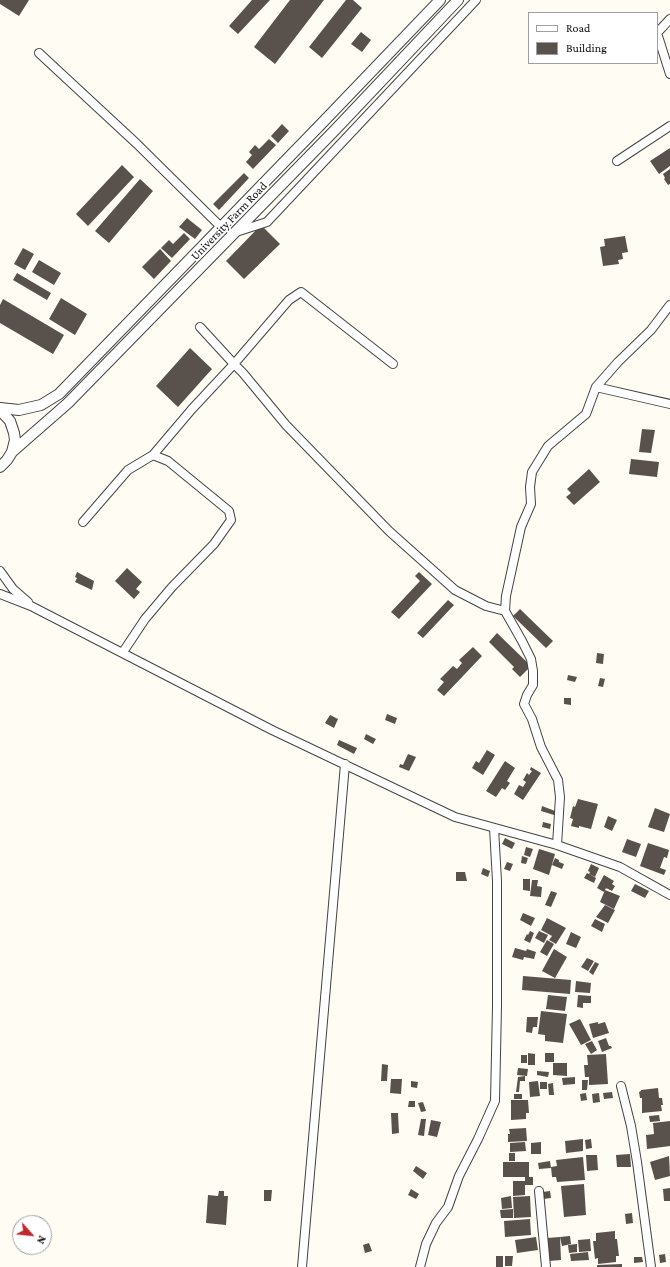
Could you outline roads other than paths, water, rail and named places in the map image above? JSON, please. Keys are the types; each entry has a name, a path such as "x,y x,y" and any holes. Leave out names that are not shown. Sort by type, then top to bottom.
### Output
{"street":[{"name":"University Farm Road","path":"0,409 19,410 41,405 58,394 440,0"},
{"name":"University Farm Road","path":"0,467 12,452 68,403 236,232 458,0"},
{"path":"236,232 267,222 476,0"},
{"path":"658,31 670,19"},
{"path":"658,35 670,74"},
{"path":"39,53 142,149 221,227"},
{"path":"617,162 670,126"},
{"path":"83,522 128,470 153,455 289,300 301,292 393,364"},
{"path":"557,845 560,797 558,780 541,748 532,719 524,704 527,694 533,685 534,671 531,659 506,611 506,596 521,527 531,504 530,487 532,472 548,446 586,414 596,387 618,362 651,330 670,305"},
{"path":"200,327 243,373 286,425 389,531 455,590 486,606 506,611"},
{"path":"596,387 670,404"},
{"path":"0,409 7,416 13,427 15,440 12,452"},
{"path":"123,652 145,619 172,587 214,544 231,520 229,511 168,461 153,455"},
{"path":"0,571 13,589 31,606"},
{"path":"0,594 31,606 272,730 456,817 557,845 620,867 670,895"},
{"path":"302,1267 345,764"},
{"path":"420,1267 426,1244 436,1223 448,1207 459,1176 478,1140 495,1101 498,881 494,828"},
{"path":"620,1086 631,1126 651,1267"},
{"path":"539,1192 546,1267"}]}
